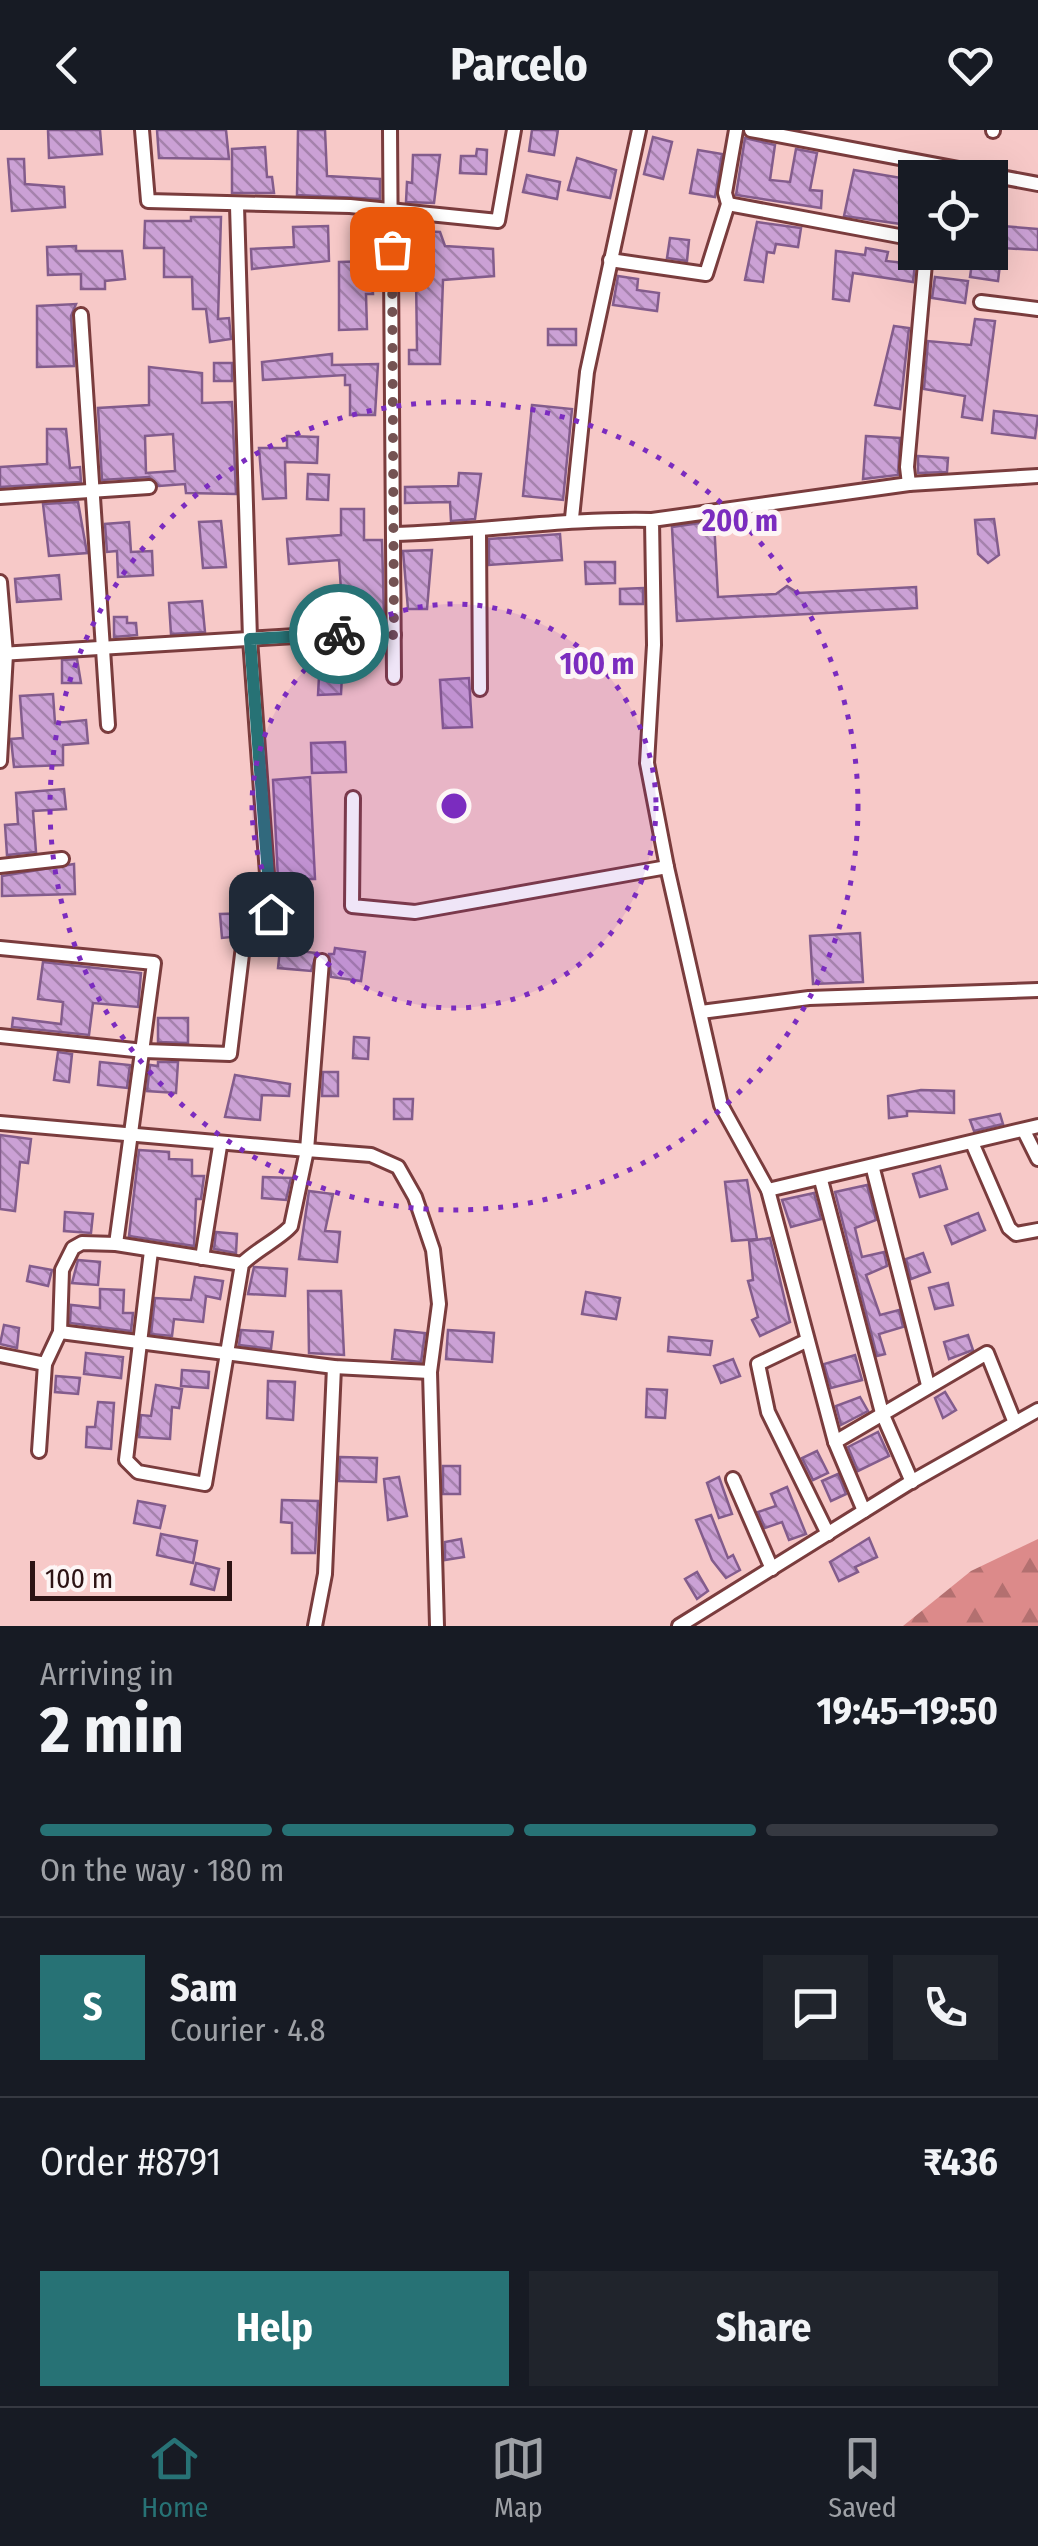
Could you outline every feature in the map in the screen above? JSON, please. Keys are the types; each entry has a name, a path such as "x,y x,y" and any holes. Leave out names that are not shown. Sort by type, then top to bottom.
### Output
{"street":[{"path":"142,130 148,201 350,206 498,221 514,130"},
{"path":"390,130 394,677"},
{"path":"572,518 587,372 639,130"},
{"path":"610,260 706,274 728,204 725,193 736,130"},
{"path":"750,130 898,162"},
{"path":"1008,180 1038,184"},
{"path":"728,204 898,235"},
{"path":"0,1036 144,1051 230,1054 243,946 272,943 250,639 236,206"},
{"path":"910,484 907,467 924,270"},
{"path":"981,302 1038,310"},
{"path":"81,315 108,726"},
{"path":"394,534 479,532 572,518 652,520 910,484 1038,476"},
{"path":"0,497 149,487"},
{"path":"652,520 654,646 647,763 701,1012 704,1043 721,1105 768,1190 834,1442 864,1511"},
{"path":"479,532 480,689"},
{"path":"0,582 0,761"},
{"path":"3,654 394,635"},
{"path":"352,798 352,906 415,912 667,867"},
{"path":"0,866 62,859"},
{"path":"0,948 154,962 116,1244"},
{"path":"152,1251 126,1460 138,1472 206,1484 242,1264 265,1241 284,1235 290,1226 307,1150 322,960"},
{"path":"701,1012 809,998 1038,990"},
{"path":"0,1123 220,1146 371,1155 398,1166 415,1198 433,1250 439,1304 430,1372 436,1626"},
{"path":"768,1190 872,1169 1031,1129 1038,1159"},
{"path":"972,1145 1009,1228 1016,1234 1038,1230"},
{"path":"202,1258 220,1146"},
{"path":"872,1169 928,1385"},
{"path":"821,1180 882,1413 912,1482"},
{"path":"39,1451 44,1364 60,1332 66,1256 82,1243 116,1244 242,1264"},
{"path":"60,1332 334,1366 430,1372"},
{"path":"806,1341 758,1364 768,1412 828,1534"},
{"path":"834,1442 988,1353 1015,1423"},
{"path":"0,1356 44,1364"},
{"path":"315,1626 325,1574 334,1366"},
{"path":"679,1626 912,1482 1038,1410"},
{"path":"734,1478 772,1569"}],"green space":[{"path":"1038,1539 1038,1626 903,1626 971,1571"}],"building":[{"path":"48,130 100,130 102,154 49,158"},
{"path":"157,130 226,130 229,159 159,158"},
{"path":"298,130 325,130 327,176 380,179 380,199 297,195"},
{"path":"532,130 558,130 554,155 529,151"},
{"path":"653,137 672,142 663,179 644,174"},
{"path":"745,138 775,145 770,180 790,182 796,149 817,153 810,190 822,191 821,208 736,195"},
{"path":"265,147 267,177 272,177 274,193 232,193 232,149"},
{"path":"477,149 487,150 486,174 460,173 461,156 476,156"},
{"path":"698,150 722,154 715,197 690,193"},
{"path":"413,155 440,155 434,203 406,202 407,182 412,183"},
{"path":"577,158 616,170 610,198 568,190"},
{"path":"8,159 24,159 25,184 64,187 65,207 12,211"},
{"path":"854,170 898,177 898,224 844,216"},
{"path":"527,175 560,182 557,199 523,192"},
{"path":"191,217 221,217 218,319 229,318 231,339 210,342 206,309 193,309 192,277 164,277 164,248 144,248 145,221 191,221"},
{"path":"757,222 801,228 798,247 776,244 774,253 767,252 763,282 745,280"},
{"path":"328,226 329,261 252,269 251,249 294,247 293,227"},
{"path":"1008,226 1038,229 1038,250 1008,248"},
{"path":"418,231 440,232 445,246 493,249 494,276 443,280 440,364 409,364 409,350 417,350 416,275 411,275"},
{"path":"670,238 689,240 687,261 667,258"},
{"path":"76,246 76,251 122,251 125,279 105,281 105,289 81,289 81,274 48,275 47,247"},
{"path":"866,248 888,252 886,261 898,262 898,270 914,270 913,282 853,273 849,301 833,299 836,251 865,255"},
{"path":"372,261 373,294 366,294 367,329 339,330 339,262"},
{"path":"971,270 999,270 998,281 970,277"},
{"path":"618,276 638,279 637,290 659,293 657,311 613,305"},
{"path":"935,277 968,281 965,303 932,298"},
{"path":"76,304 71,316 74,366 37,367 37,306"},
{"path":"975,319 995,321 982,420 962,417 965,396 924,389 928,341 971,345"},
{"path":"894,326 909,328 900,409 875,405"},
{"path":"548,329 576,329 576,345 548,345"},
{"path":"332,354 332,365 378,364 375,415 350,415 350,385 345,385 345,375 263,380 262,362"},
{"path":"214,363 232,363 232,381 214,381"},
{"path":"149,367 202,373 202,403 232,402 236,494 186,493 185,484 159,486 149,477 102,480 98,408 149,405","holes":["173,434 175,471 146,473 145,436"]},
{"path":"532,405 572,409 563,500 523,496"},
{"path":"994,411 1038,416 1035,438 992,433"},
{"path":"47,429 66,429 70,468 80,467 81,482 0,487 0,467 47,464"},
{"path":"287,436 318,437 317,463 285,462 286,498 263,499 259,448 287,448"},
{"path":"866,436 900,438 898,475 863,479"},
{"path":"918,456 948,458 947,472 918,473"},
{"path":"459,473 481,474 475,519 451,521 450,502 405,503 405,487 458,486"},
{"path":"308,474 329,475 328,500 307,499"},
{"path":"78,502 87,553 49,556 43,504"},
{"path":"341,509 364,509 364,540 382,540 384,617 343,620 339,560 289,564 287,539 341,535"},
{"path":"994,519 999,555 988,563 978,554 975,520"},
{"path":"221,521 226,567 203,568 199,522"},
{"path":"714,521 718,597 776,594 787,586 798,593 916,587 917,608 677,621 672,527"},
{"path":"129,522 131,552 152,551 153,575 118,577 117,551 107,552 105,524"},
{"path":"560,534 562,560 489,565 489,539"},
{"path":"432,550 427,609 408,609 403,551"},
{"path":"585,562 615,562 615,583 586,584"},
{"path":"59,575 61,599 17,602 15,579"},
{"path":"643,588 643,604 620,604 620,589"},
{"path":"202,601 205,632 171,634 169,603"},
{"path":"114,617 127,617 127,623 136,623 137,635 114,637"},
{"path":"343,657 341,694 318,695 320,658"},
{"path":"77,659 81,683 62,683 62,660"},
{"path":"469,678 472,727 443,728 440,680"},
{"path":"53,694 55,723 86,720 88,743 63,745 63,765 14,767 11,739 23,738 20,696"},
{"path":"345,742 346,772 312,773 311,743"},
{"path":"310,777 315,879 278,879 273,780"},
{"path":"64,789 66,809 33,811 36,852 7,855 5,825 18,824 16,793"},
{"path":"74,864 75,894 2,896 2,876"},
{"path":"260,913 261,934 222,938 220,914"},
{"path":"860,933 863,982 813,984 810,936"},
{"path":"335,948 365,952 361,981 331,977 329,954 334,954"},
{"path":"280,949 317,953 311,971 278,968"},
{"path":"43,962 141,973 138,1007 93,1003 89,1035 12,1027 13,1018 61,1024 63,1002 38,999"},
{"path":"158,1018 188,1018 188,1043 158,1042"},
{"path":"354,1037 369,1038 368,1059 353,1058"},
{"path":"58,1052 72,1054 69,1082 54,1080"},
{"path":"100,1062 130,1065 127,1088 98,1085"},
{"path":"158,1062 178,1062 176,1093 147,1091 150,1065 158,1066"},
{"path":"323,1072 338,1072 338,1096 322,1096"},
{"path":"235,1075 290,1084 289,1096 262,1095 260,1120 225,1117"},
{"path":"921,1090 954,1091 954,1113 907,1111 907,1116 889,1118 888,1096"},
{"path":"394,1099 413,1099 412,1119 394,1119"},
{"path":"1000,1114 1003,1124 974,1131 970,1120"},
{"path":"0,1135 31,1139 28,1163 20,1162 15,1211 0,1209"},
{"path":"139,1150 169,1152 169,1159 192,1160 192,1176 204,1176 201,1199 196,1199 194,1246 129,1236"},
{"path":"940,1166 947,1189 920,1197 913,1174"},
{"path":"263,1177 291,1178 286,1200 262,1198"},
{"path":"747,1180 757,1239 732,1241 725,1182"},
{"path":"867,1185 876,1220 855,1228 862,1257 884,1252 887,1266 866,1275 880,1315 899,1310 903,1327 879,1334 885,1354 877,1356 835,1192"},
{"path":"309,1191 333,1194 325,1231 340,1232 337,1262 299,1259"},
{"path":"814,1193 821,1219 791,1227 782,1200"},
{"path":"65,1212 93,1214 91,1233 64,1231"},
{"path":"978,1213 985,1230 952,1244 945,1226"},
{"path":"216,1232 237,1234 236,1253 214,1249"},
{"path":"770,1238 790,1322 760,1336 752,1320 758,1317 748,1281 753,1280 749,1241"},
{"path":"923,1253 930,1272 911,1279 906,1259"},
{"path":"78,1260 100,1262 98,1285 72,1283"},
{"path":"30,1266 52,1270 48,1286 27,1281"},
{"path":"254,1267 287,1269 285,1296 248,1294"},
{"path":"195,1277 223,1281 220,1299 206,1296 203,1322 174,1319 172,1336 151,1334 155,1298 191,1300"},
{"path":"948,1283 953,1305 935,1309 929,1288"},
{"path":"100,1289 124,1290 123,1313 133,1313 131,1331 70,1323 71,1305 100,1308"},
{"path":"308,1291 341,1291 344,1355 309,1353"},
{"path":"586,1292 620,1298 616,1319 582,1314"},
{"path":"4,1325 19,1328 17,1348 0,1344"},
{"path":"241,1330 273,1332 271,1349 239,1345"},
{"path":"395,1330 425,1333 421,1362 392,1359"},
{"path":"448,1330 494,1333 492,1362 446,1359"},
{"path":"968,1335 973,1350 949,1359 944,1342"},
{"path":"669,1337 712,1341 710,1355 668,1351"},
{"path":"86,1353 123,1357 121,1378 84,1374"},
{"path":"855,1355 862,1380 831,1388 824,1364"},
{"path":"733,1359 740,1376 721,1383 714,1366"},
{"path":"182,1370 209,1372 208,1388 181,1386"},
{"path":"56,1376 80,1378 78,1394 55,1392"},
{"path":"268,1381 295,1382 293,1420 267,1418"},
{"path":"156,1385 182,1389 179,1408 172,1407 170,1439 139,1437 141,1415 151,1416"},
{"path":"647,1389 667,1390 665,1418 646,1417"},
{"path":"945,1392 956,1410 943,1418 935,1398"},
{"path":"860,1397 868,1411 841,1425 836,1406"},
{"path":"98,1402 114,1403 111,1449 86,1447 87,1427 95,1427"},
{"path":"878,1432 889,1456 858,1471 848,1447"},
{"path":"817,1451 828,1473 813,1480 802,1458"},
{"path":"340,1457 377,1458 376,1482 339,1481"},
{"path":"443,1466 460,1466 460,1494 443,1494"},
{"path":"838,1474 846,1494 831,1501 822,1481"},
{"path":"399,1477 407,1516 388,1520 384,1479"},
{"path":"719,1477 732,1514 719,1518 707,1483"},
{"path":"787,1487 806,1534 789,1540 782,1522 765,1528 758,1512 776,1506 771,1494"},
{"path":"282,1500 318,1501 315,1553 292,1553 292,1523 281,1522"},
{"path":"138,1501 165,1506 160,1528 134,1523"},
{"path":"711,1515 728,1558 733,1555 740,1570 726,1578 712,1560 696,1520"},
{"path":"161,1534 197,1541 193,1563 157,1555"},
{"path":"869,1538 877,1557 855,1567 858,1572 839,1581 830,1562"},
{"path":"461,1539 464,1557 445,1560 445,1542"},
{"path":"196,1563 219,1569 214,1590 191,1584"},
{"path":"697,1572 708,1591 697,1599 685,1579"}],"way so far":[{"path":"339,634 394,635 392,249"}],"route":[{"path":"271,914 250,639 339,634"}]}
